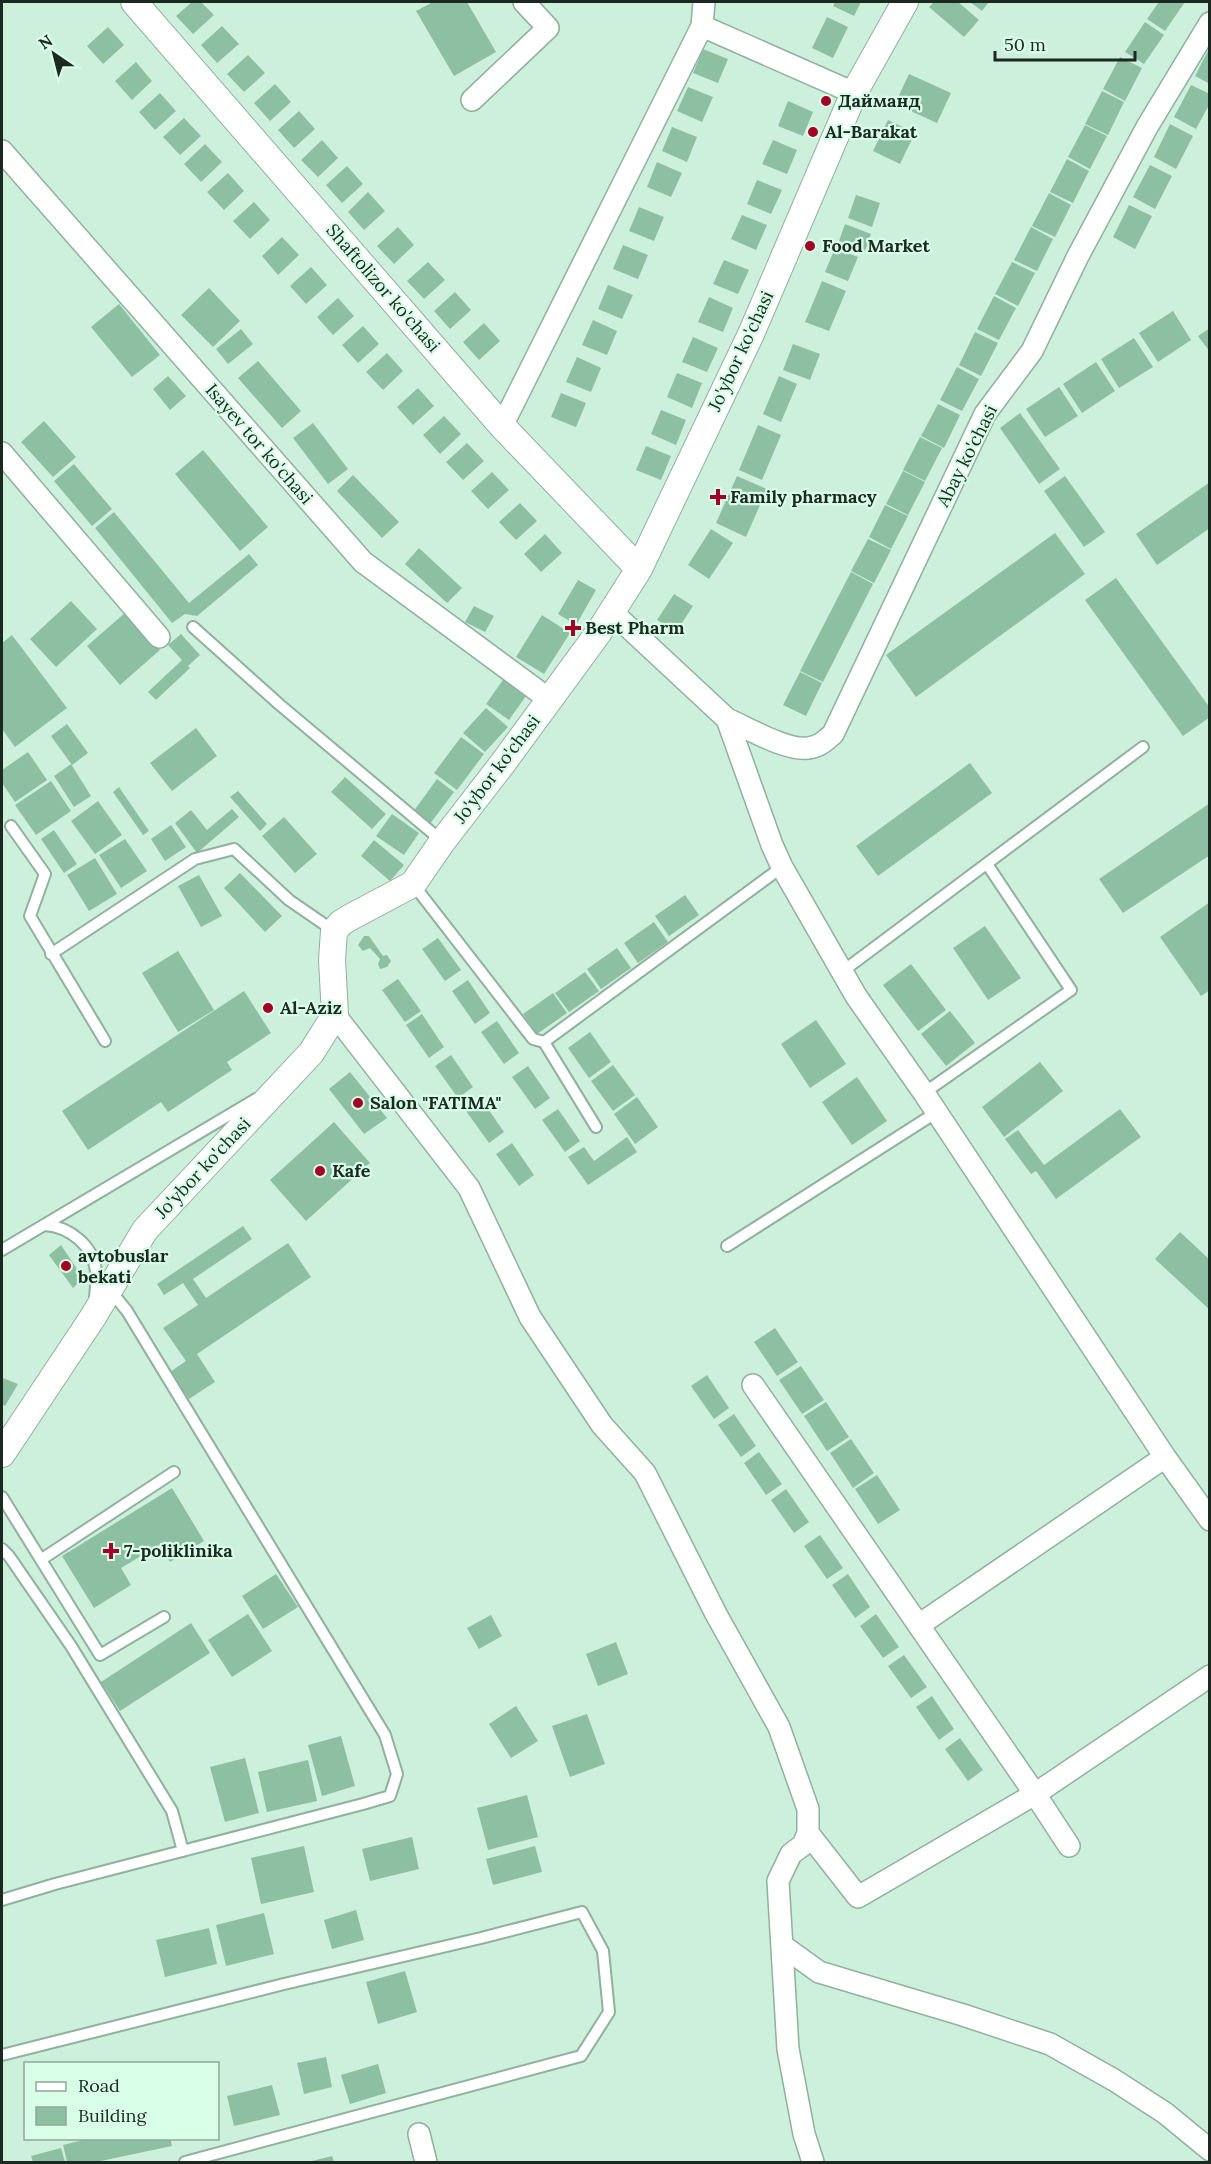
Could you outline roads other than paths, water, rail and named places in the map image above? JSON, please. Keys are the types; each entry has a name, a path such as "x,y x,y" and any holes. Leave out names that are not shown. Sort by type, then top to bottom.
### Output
{"street":[{"name":"Shaftolizor ko'chasi","path":"134,2 502,426 639,569"},
{"path":"472,100 548,28 524,2"},
{"path":"502,426 702,26 704,2"},
{"name":"Jo'ybor ko'chasi","path":"334,931 340,923 413,884 599,632 639,569 751,334 854,93 905,2"},
{"name":"Abay ko'chasi","path":"727,719 791,747 808,748 822,744 833,734 985,414 1032,351 1078,256 1147,127 1209,23"},
{"path":"702,26 854,93"},
{"name":"Isayev tor ko'chasi","path":"2,151 363,562 550,700"},
{"path":"2,453 159,636"},
{"path":"611,611 727,719 771,845 856,996 937,1112 1209,1520"},
{"path":"334,931 332,960 335,1015 469,1188 530,1317 602,1425 645,1473 716,1614 779,1727 808,1809 808,1833 803,1845 791,1854 778,1881 788,2049 804,2134 813,2163"},
{"name":"Jo'ybor ko'chasi","path":"2,1454 93,1317 146,1230 311,1053 335,1015"},
{"path":"753,1385 1069,1846"},
{"path":"919,1625 1165,1457"},
{"path":"808,1833 858,1897 1035,1794 1209,1676"},
{"path":"783,1946 819,1972 1050,2044 1114,2080 1165,2113 1209,2150"},
{"path":"419,2134 426,2163"}],"lane":[{"path":"193,627 280,705 442,842"},
{"path":"843,971 1143,747"},
{"path":"11,826 45,874 30,916 105,1041"},
{"path":"51,954 195,860 234,849 289,900 334,931"},
{"path":"924,1093 1071,990 987,864"},
{"path":"544,1042 782,867"},
{"path":"413,884 533,1038 544,1042 596,1127"},
{"path":"2,1250 279,1085"},
{"path":"727,1246 937,1112"},
{"path":"45,1225 58,1226 72,1232 83,1243 91,1257 96,1271 93,1317"},
{"path":"2,1900 390,1796 397,1774 385,1735 127,1311 110,1289"},
{"path":"42,1560 174,1472"},
{"path":"2,1497 100,1655 164,1617"},
{"path":"2,1549 71,1646 172,1811 183,1851"},
{"path":"2,2055 582,1912 603,1951 609,2012 581,2056 185,2163"}],"place":[{"name":"Дайманд","path":"826,101"},
{"name":"Al-Barakat","path":"813,132"},
{"name":"Food Market","path":"810,246"},
{"name":"Family pharmacy","path":"718,497"},
{"name":"Best Pharm","path":"573,628"},
{"name":"Al-Aziz","path":"268,1008"},
{"name":"Salon \"FATIMA\"","path":"358,1103"},
{"name":"Kafe","path":"320,1171"},
{"name":"avtobuslar bekati","path":"66,1266"},
{"name":"7-poliklinika","path":"111,1551"}]}
